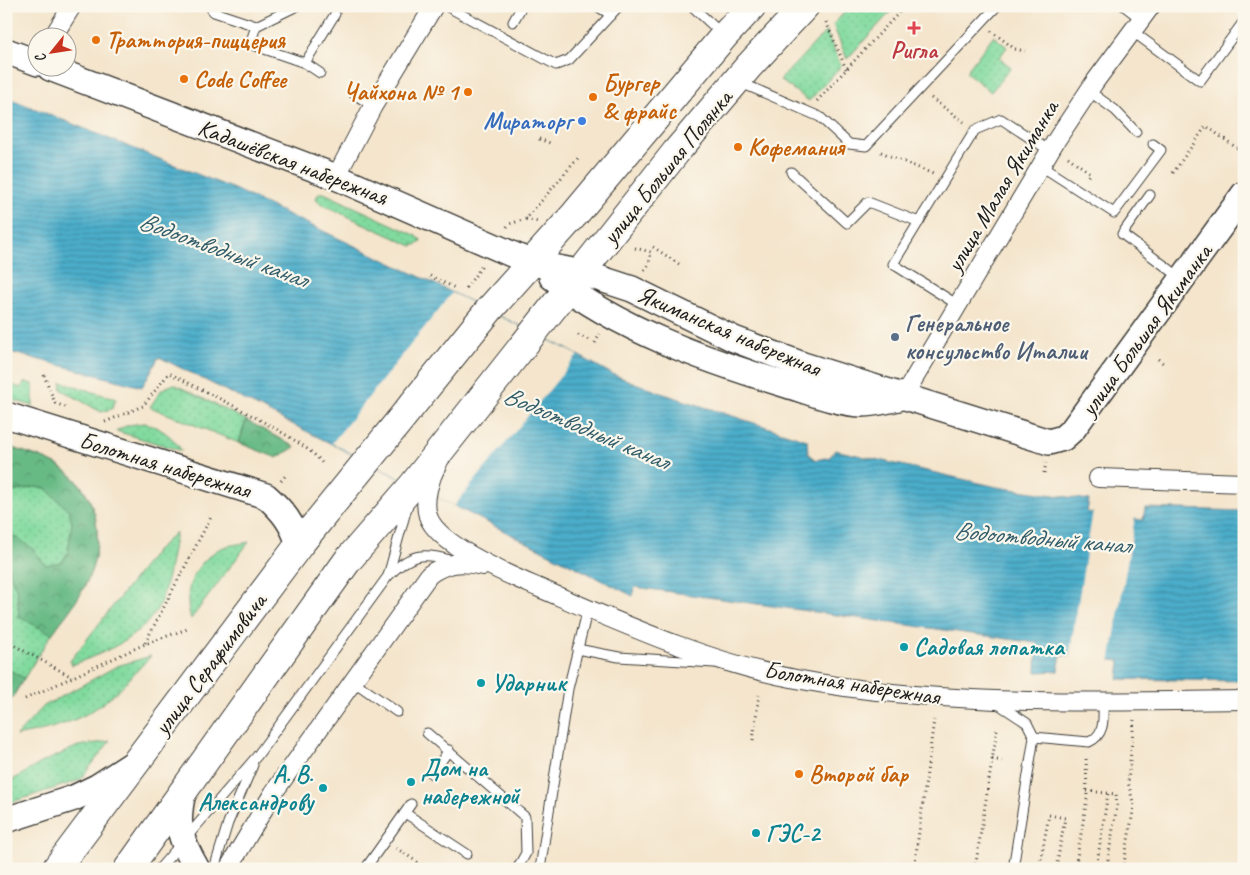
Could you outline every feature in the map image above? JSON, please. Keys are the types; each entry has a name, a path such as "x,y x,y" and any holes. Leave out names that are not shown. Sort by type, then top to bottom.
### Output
{"main road":[{"name":"улица Большая Полянка","path":"368,462 489,310 532,263 724,36 752,6"},
{"name":"улица Большая Полянка","path":"449,441 576,282 676,152 737,81 816,14"},
{"name":"улица Серафимовича","path":"128,869 348,560 421,488 449,441"},
{"name":"улица Серафимовича","path":"56,869 299,545 368,462"}],"street":[{"path":"58,28 72,6"},
{"path":"336,177 373,106 434,6"},
{"name":"улица Малая Якиманка","path":"903,397 958,305 1052,157 1089,91 1141,19"},
{"path":"6,51 28,59"},
{"name":"Кадашёвская набережная","path":"76,78 336,177 576,282"},
{"name":"улица Большая Якиманка","path":"903,397 1040,440 1049,442 1063,438 1073,429 1244,194"},
{"name":"Якиманская набережная","path":"576,282 677,348 722,366 818,394 860,404 879,403 903,397"},
{"name":"Болотная набережная","path":"6,415 266,496 284,513 294,528 299,545"},
{"path":"1098,478 1244,483"},
{"name":"Болотная набережная","path":"421,488 432,525 460,548 495,569 687,649 795,679 881,692 989,700 1103,702 1244,700"},
{"path":"228,869 274,792 429,575 445,565 457,562 495,569"},
{"path":"7,819 74,798 97,787 135,762"},
{"path":"184,788 178,812 178,827 183,842 197,869"}],"lane":[{"path":"209,6 214,12 256,26 297,6"},
{"path":"446,6 556,65 569,60 619,6"},
{"path":"512,22 522,6"},
{"path":"597,6 611,14"},
{"path":"737,81 820,117 849,144 866,146 997,6"},
{"path":"1124,6 1141,19 1200,81 1244,22"},
{"path":"694,8 724,36"},
{"path":"305,63 335,14"},
{"path":"256,26 250,44 305,63 320,72"},
{"path":"1089,91 1115,110 1136,132"},
{"path":"354,94 373,106"},
{"path":"958,305 892,264 975,130 1001,119 1052,157 1078,190 1114,213 1161,150 1153,144"},
{"path":"790,172 847,223 868,202 918,222"},
{"path":"1150,195 1122,234 1183,280"},
{"path":"388,576 421,488"},
{"path":"159,869 257,756 388,576 403,562 415,557 433,556 457,562"},
{"path":"540,869 568,689 588,608"},
{"path":"577,649 619,657 741,665"},
{"path":"353,682 397,712"},
{"path":"989,700 1017,715 1027,723 1034,736 1013,869"},
{"path":"1034,736 1089,742 1096,738 1103,725 1103,702"},
{"path":"427,733 525,817 526,853 517,869"},
{"path":"432,774 449,750"},
{"path":"214,869 228,823 257,756"},
{"path":"365,869 411,804"},
{"path":"405,813 467,854"}],"path":[{"path":"807,112 905,6"},
{"path":"816,14 846,69"},
{"path":"981,23 1015,49 1025,51"},
{"path":"919,90 975,130"},
{"path":"1173,173 1206,126 1244,153"},
{"path":"539,139 550,143"},
{"path":"866,146 945,179"},
{"path":"1052,157 1090,173 1078,190"},
{"path":"526,219 578,158"},
{"path":"504,231 509,224 526,219 540,222"},
{"path":"653,247 682,266"},
{"path":"635,248 650,252 649,264 643,273"},
{"path":"466,288 486,261"},
{"path":"430,276 455,288"},
{"path":"474,279 481,283"},
{"path":"578,335 589,340"},
{"path":"1158,359 1163,363"},
{"path":"101,424 143,406 169,374 294,441 318,456 322,463"},
{"path":"44,375 55,403 74,411"},
{"path":"145,644 212,515"},
{"path":"25,699 145,644 190,628"},
{"path":"6,641 73,677"},
{"path":"753,740 759,695"},
{"path":"1087,791 1116,794 1117,805 1107,865 1124,868 1134,806 1128,782 1134,719"},
{"path":"914,869 934,720"},
{"path":"975,869 997,729"},
{"path":"1075,869 1087,791 1086,755"},
{"path":"992,759 1002,760"},
{"path":"1096,869 1108,794"},
{"path":"1039,869 1049,815 1065,818 1056,869"},
{"path":"385,841 428,869"}],"green space":[{"path":"850,6 896,6 847,59 833,25"},
{"path":"826,31 841,66 809,101 780,80"},
{"path":"993,36 1007,47 999,58 1011,67 991,92 966,72"},
{"path":"319,193 324,193 417,236 421,240 420,243 412,246 319,203 316,198"},
{"path":"6,376 10,384 20,388 25,382 33,384 33,406 6,398"},
{"path":"61,382 116,399 112,409 101,412 62,390"},
{"path":"174,384 246,420 239,443 150,407 162,389"},
{"path":"246,420 295,447 277,458 239,443"},
{"path":"145,423 166,433 182,451 116,431 128,425"},
{"path":"6,446 53,463 74,478 85,492 93,507 97,524 97,542 95,559 81,593 50,637 6,708"},
{"path":"6,446 54,463 60,467 75,479 93,508 97,542 89,576 78,599 52,634 19,617 17,591 6,565 6,525 13,536 32,548 46,565 62,562 68,552 72,523 69,511 45,488 35,487 13,492 6,490"},
{"path":"176,532 169,573 156,611 129,638 96,656 72,665 70,661 155,552"},
{"path":"249,542 191,619 188,598 189,589 196,571 202,563 219,549"},
{"path":"151,656 110,698 83,716 61,725 16,736 44,706 117,666"},
{"path":"6,668 24,678 6,708"},
{"path":"110,741 80,780 6,804 6,784 41,763 78,746"}],"water":[{"name":"Водоотводный канал","path":"6,97 234,189 427,280 567,349 612,374 661,393 807,440 808,454 816,460 830,457 835,450 997,487 1089,500 1087,512 1143,520 1145,508 1244,511 1244,681 1118,679 1120,661 1061,655 1058,671 1036,672 1037,643 635,587 633,596 159,357 142,387 6,351"}],"pier":[{"path":"452,293 578,355 454,506 332,443"},
{"path":"1093,511 1135,517 1110,662 1069,658"}],"place":[{"name":"Ригла","path":"914,28"},
{"name":"Траттория-пиццерия","path":"96,40"},
{"name":"Code Coffee","path":"184,79"},
{"name":"Чайхона № 1","path":"468,92"},
{"name":"Бургер & фрайс","path":"593,97"},
{"name":"Мираторг","path":"582,121"},
{"name":"Кофемания","path":"738,147"},
{"name":"Генеральное консульство Италии","path":"895,337"},
{"name":"Садовая лопатка","path":"904,647"},
{"name":"Ударник","path":"481,683"},
{"name":"Второй бар","path":"799,774"},
{"name":"Дом на набережной","path":"411,782"},
{"name":"А. В. Александрову","path":"323,788"},
{"name":"ГЭС-2","path":"756,833"}]}
